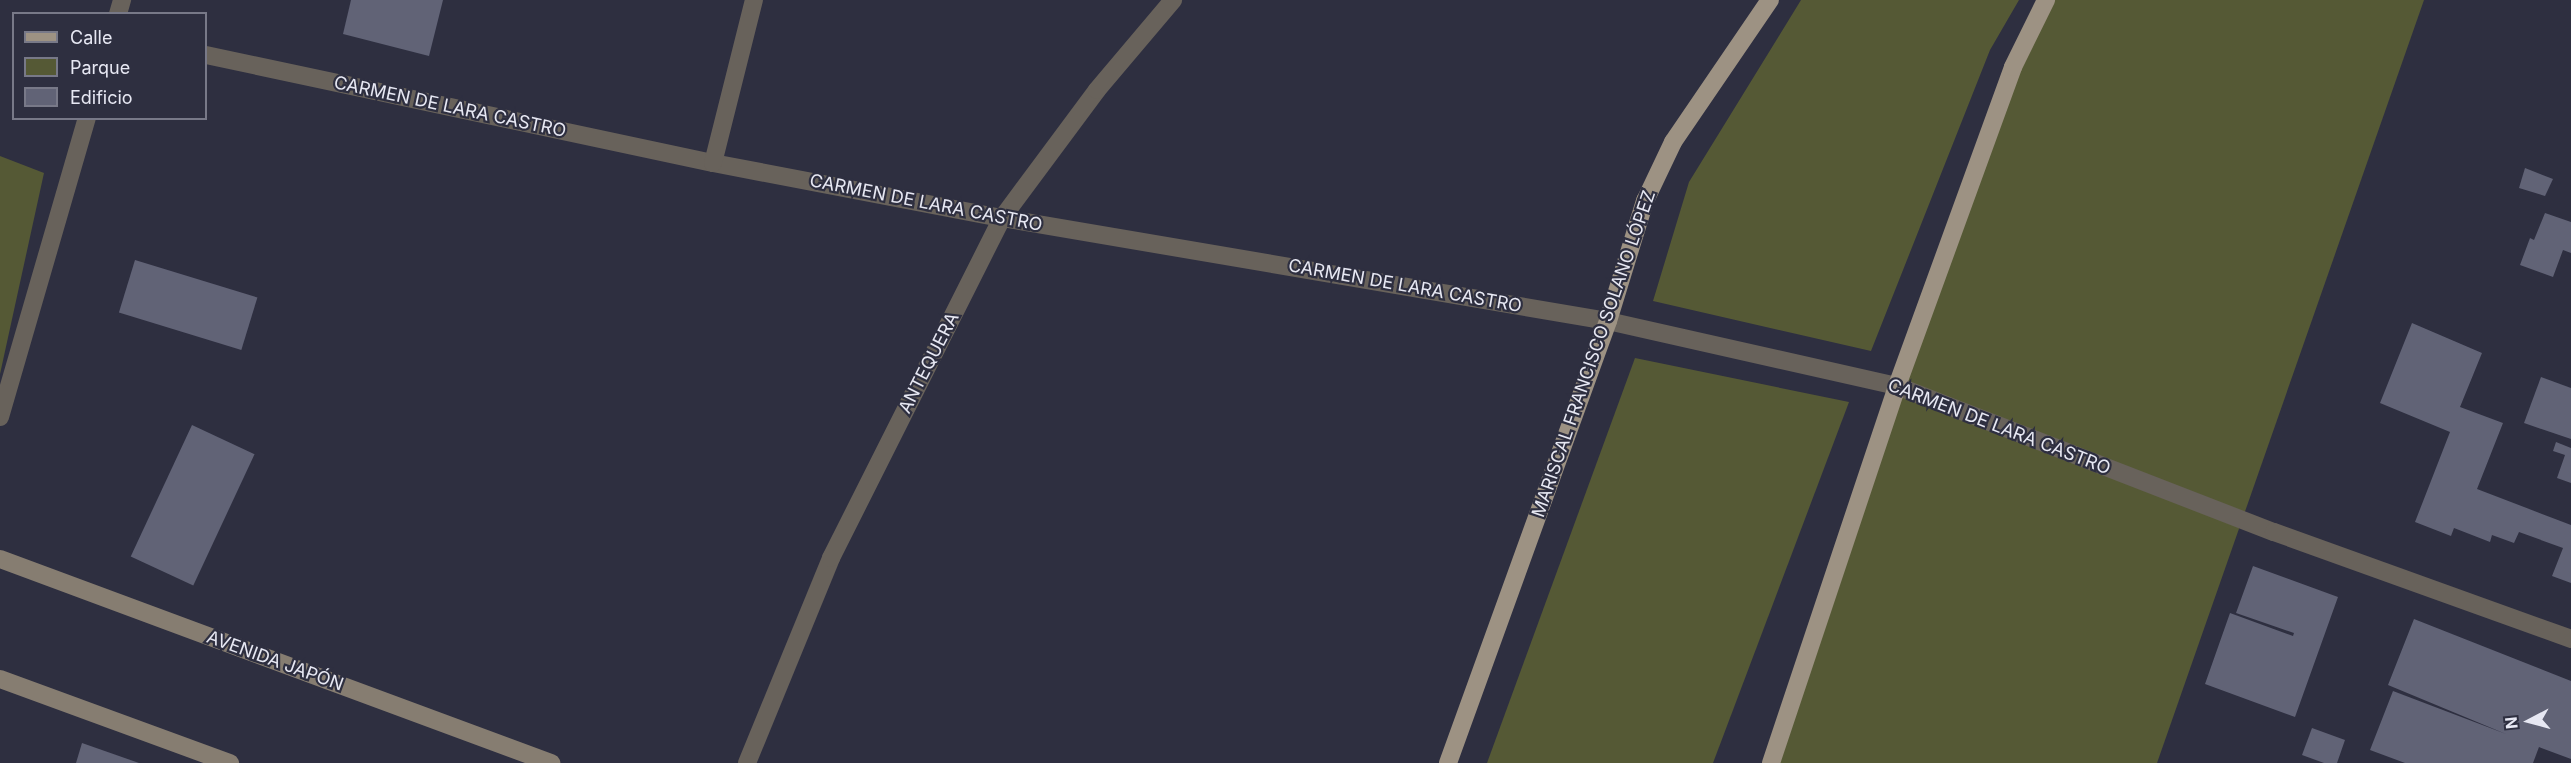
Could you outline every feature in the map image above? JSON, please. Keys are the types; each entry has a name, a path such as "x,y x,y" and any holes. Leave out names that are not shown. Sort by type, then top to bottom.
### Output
{"main road":[{"name":"MARISCAL FRANCISCO SOLANO LÓPEZ","path":"1448,763 1608,321 1645,201 1673,142 1770,0"},
{"path":"1771,763 1897,386 2013,67 2046,0"},
{"name":"AVENIDA JAPÓN","path":"0,560 550,763"},
{"path":"0,679 230,763"}],"street":[{"path":"713,163 754,0"},
{"name":"ANTEQUERA","path":"747,763 831,558 1002,218 1097,90 1173,0"},
{"name":"CARMEN DE LARA CASTRO","path":"207,55 713,163 1002,218 1608,321 1897,386 2274,532 2571,639"},
{"path":"0,417 86,120"}],"green space":[{"path":"1801,0 2019,0 1990,50 1871,351 1653,301 1689,182"},
{"path":"2050,0 2424,0 2157,763 1771,763 2013,67"},
{"path":"0,156 44,173 0,374"},
{"path":"1635,358 1849,402 1713,763 1487,763"}],"building":[{"path":"351,0 443,0 429,56 343,34"},
{"path":"2525,168 2553,179 2545,196 2519,188"},
{"path":"2545,213 2571,222 2571,253 2563,250 2553,277 2520,265 2530,238 2534,240"},
{"path":"135,260 257,297 241,350 119,313"},
{"path":"2412,323 2482,353 2460,407 2503,423 2477,489 2571,525 2571,583 2552,576 2563,548 2519,532 2514,543 2492,535 2490,542 2454,528 2451,536 2415,522 2450,432 2380,403"},
{"path":"2541,377 2571,388 2571,439 2524,423"},
{"path":"192,425 255,454 193,586 131,556"},
{"path":"2556,442 2571,448 2571,483 2557,478 2565,455 2553,451"},
{"path":"2253,566 2338,597 2295,717 2205,684 2230,613 2293,636 2294,633 2236,613"},
{"path":"2414,619 2571,681 2571,759 2539,747 2533,763 2405,763 2370,750 2393,691 2506,734 2388,685"},
{"path":"2312,728 2345,740 2337,763 2324,763 2302,755"},
{"path":"82,743 139,763 76,763"}]}
